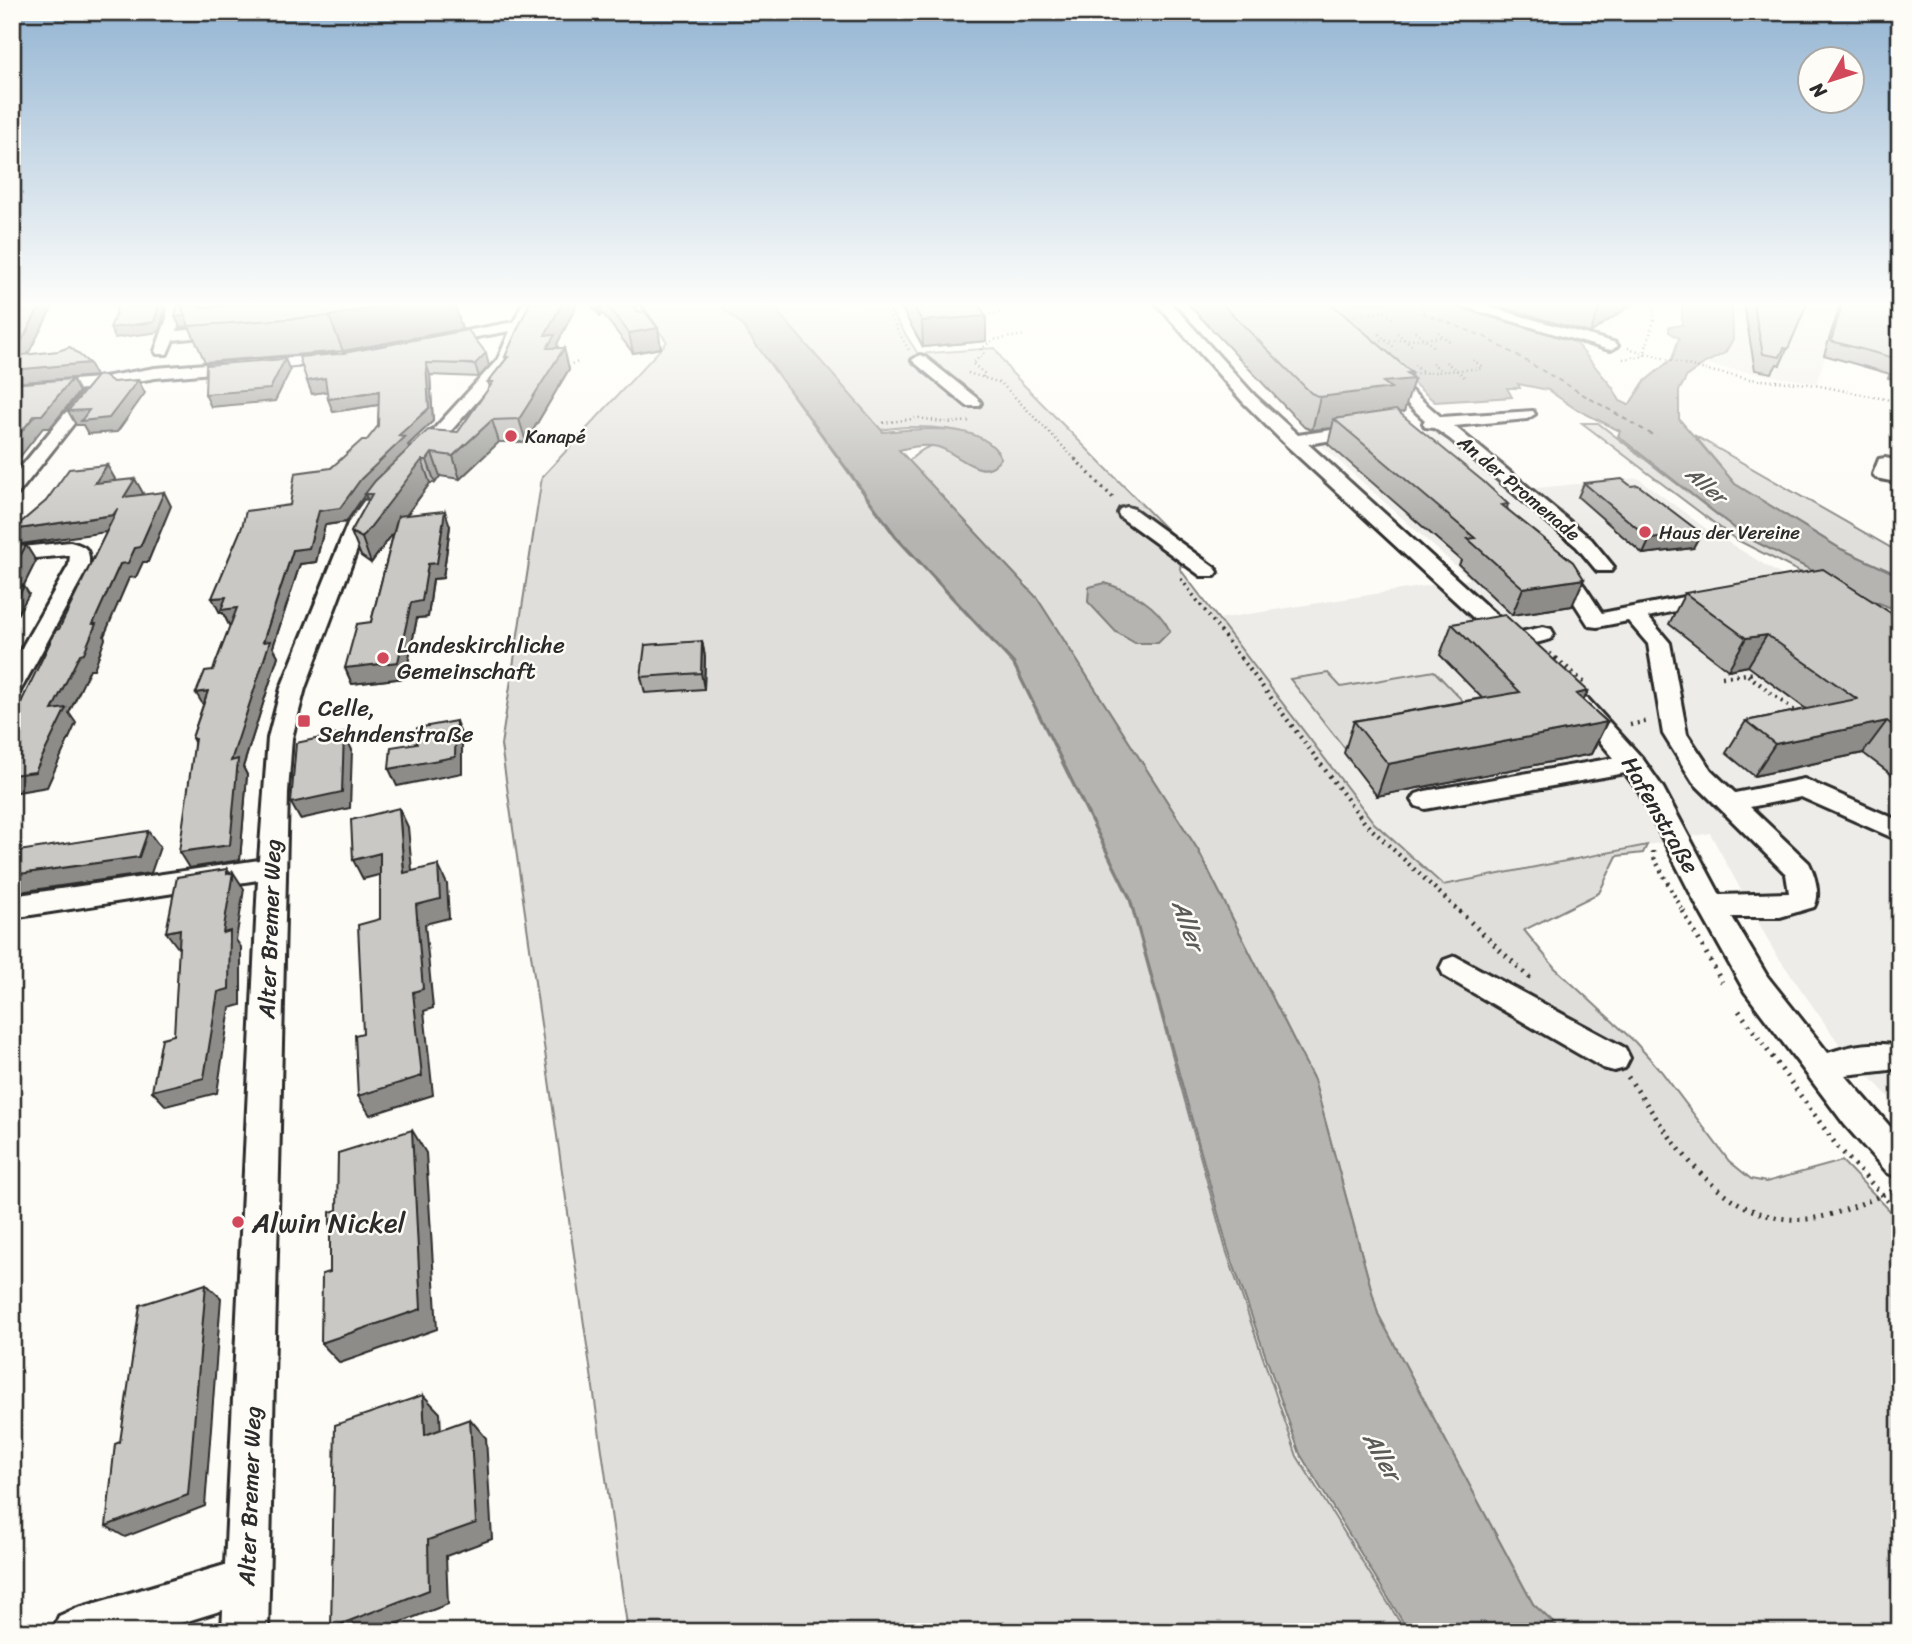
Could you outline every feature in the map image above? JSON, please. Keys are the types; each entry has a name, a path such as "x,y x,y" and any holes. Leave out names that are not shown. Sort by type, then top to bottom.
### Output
{"street":[{"path":"12,390 122,379"},
{"name":"Alter Bremer Weg","path":"245,1632 272,868 280,738 293,688 358,523 488,379"},
{"path":"943,379 973,403"},
{"path":"1230,379 1292,441 1531,659"},
{"name":"An der Promenade","path":"1396,379 1437,422 1584,543 1604,567"},
{"path":"12,490 98,383"},
{"path":"1415,424 1527,415"},
{"path":"1292,441 1381,427"},
{"path":"12,458 39,456"},
{"path":"1900,467 1885,463 1882,474 1900,478"},
{"path":"1127,513 1208,572"},
{"path":"12,554 69,548 80,552 79,565 12,686"},
{"path":"1540,554 1571,583 1598,621 1736,593"},
{"path":"1633,613 1659,643 1675,734 1702,776 1799,870 1804,900 1780,906 1711,906"},
{"path":"1512,642 1544,634"},
{"name":"Hafenstraße","path":"1560,685 1603,727 1633,764 1683,848 1711,906 1756,984 1820,1070 1900,1162"},
{"path":"1425,800 1633,764"},
{"path":"1728,803 1804,788 1900,832"},
{"path":"12,907 272,868"},
{"path":"1455,968 1614,1058"},
{"path":"1820,1070 1847,1060 1889,1057"},
{"path":"75,1632 247,1581"}],"path":[{"path":"988,379 1001,383 1127,513"},
{"path":"1409,379 1413,382"},
{"path":"1749,379 1810,384 1900,402"},
{"path":"883,423 919,418 964,424 976,420 980,412 973,403"},
{"path":"1172,568 1365,823 1534,983"},
{"path":"1722,677 1771,671"},
{"path":"1748,675 1796,712 1791,713"},
{"path":"1654,848 1653,856 1658,866 1726,990"},
{"path":"1738,1008 1837,1146 1900,1214"},
{"path":"1614,1058 1705,1180 1735,1206 1772,1220 1809,1219 1900,1187"}],"shaded area":[{"path":"633,379 781,379 895,537 1013,664 1129,898 1226,1250 1297,1456 1406,1632 628,1632 501,745 542,477"},
{"path":"836,379 1018,379 1183,546 1180,569 1374,823 1443,885 1647,845 1643,853 1617,856 1599,893 1524,930 1555,968 1635,1042 1661,1071 1729,1161 1751,1179 1766,1182 1842,1161 1900,1221 1900,1632 1563,1632 1533,1604 1378,1314 1314,1080 1198,850 1037,598 908,461 932,446 941,447 976,467 985,469 1001,458 993,447 980,438 965,433 929,427 881,430"},
{"path":"1790,379 1817,379 1816,383"},
{"path":"1582,423 1598,423 1746,537 1871,600 1900,611 1900,623 1735,539"},
{"path":"1445,430 1515,490 1638,478 1708,530 1786,578 1900,625 1900,1109 1840,1045 1774,951 1710,833 1443,885 1374,823 1218,619 1470,579 1320,444"},
{"path":"1694,435 1900,553 1900,576 1841,549 1735,484"},
{"path":"1434,671 1485,724 1346,750 1290,679 1328,673 1341,687"}],"water":[{"name":"Aller","path":"781,379 836,379 883,432 931,429 965,432 980,437 992,446 1001,458 994,465 978,468 938,447 899,450 1037,598 1198,850 1314,1080 1378,1314 1533,1604 1563,1632 1409,1632 1300,1454 1228,1249 1130,897 1014,663 897,537"},
{"name":"Aller","path":"1408,379 1605,379 1620,401 1629,405 1648,379 1686,379 1679,391 1679,419 1735,484 1841,549 1900,576 1900,611 1871,600 1746,537 1618,436 1620,431 1574,408 1548,390 1518,384 1520,388 1507,388 1512,397 1435,402"},
{"path":"1105,583 1143,600 1158,613 1170,631 1158,643 1135,643 1116,632 1088,602 1089,587"}],"building":[{"path":"72,379 42,415 35,415 12,443 12,384"},
{"path":"95,379 109,379 113,382 138,380 109,418 81,421 89,410 68,411"},
{"path":"206,379 275,379 270,389 205,394"},
{"path":"325,379 427,379 429,408 398,436 405,437 361,479 340,508 319,511 309,548 293,550 263,642 270,641 231,761 238,759 230,845 179,852 195,739 192,738 208,691 196,693 205,671 213,670 237,608 221,610 226,597 212,598 246,511 290,505 295,473 331,468 362,440 367,440 378,426 379,391 328,399"},
{"path":"491,379 545,379 519,419 492,420 453,456 432,453 427,460 422,460 362,538 351,532 372,494 365,494 375,481 428,430 458,432 493,382 488,382"},
{"path":"1297,379 1414,379 1383,382 1391,388 1320,397 1311,393"},
{"path":"1396,410 1508,504 1502,505 1573,562 1584,579 1523,588 1468,539 1475,538 1334,419"},
{"path":"107,465 95,483 135,479 124,497 164,492 140,547 135,548 128,563 120,564 93,624 96,624 84,653 80,654 52,710 66,708 35,772 12,775 12,721 118,508 113,515 12,530 46,501 69,469"},
{"path":"1622,479 1631,486 1638,485 1701,533 1650,539 1584,483"},
{"path":"445,511 437,563 428,564 422,601 411,603 398,662 345,668 357,624 371,622 398,516"},
{"path":"26,545 13,570 12,570 12,547"},
{"path":"1823,569 1900,619 1900,731 1887,721 1775,744 1746,721 1857,699 1767,635 1746,638 1685,593"},
{"path":"24,586 12,606 12,587"},
{"path":"1505,615 1588,691 1576,694 1607,722 1388,764 1354,721 1520,692 1452,624"},
{"path":"702,641 701,673 641,677 645,645"},
{"path":"456,721 455,757 389,769 391,747 417,743 417,728"},
{"path":"344,733 342,792 291,803 296,743"},
{"path":"399,808 404,873 438,865 440,899 416,905 423,989 413,992 422,1076 358,1096 355,1035 363,1033 358,925 380,919 380,853 353,860 351,820"},
{"path":"148,831 139,857 12,875 12,852"},
{"path":"227,869 227,874 233,872 223,933 230,931 229,989 218,992 204,1078 152,1091 162,1038 174,1035 180,929 166,932 177,877"},
{"path":"412,1130 421,1309 321,1343 322,1274 330,1272 330,1212 337,1210 338,1153"},
{"path":"206,1284 188,1495 106,1526 115,1444 120,1442 140,1305"},
{"path":"423,1395 425,1435 470,1419 476,1523 428,1540 429,1590 331,1628 335,1425"}],"ferry route":[{"path":"1556,379 1656,437"}],"place":[{"name":"Kanapé","path":"511,436"},
{"name":"Haus der Vereine","path":"1645,532"},
{"name":"Landeskirchliche Gemeinschaft","path":"383,658"},
{"name":"Celle, Sehndenstraße","path":"304,721"},
{"name":"Alwin Nickel","path":"238,1222"}]}
